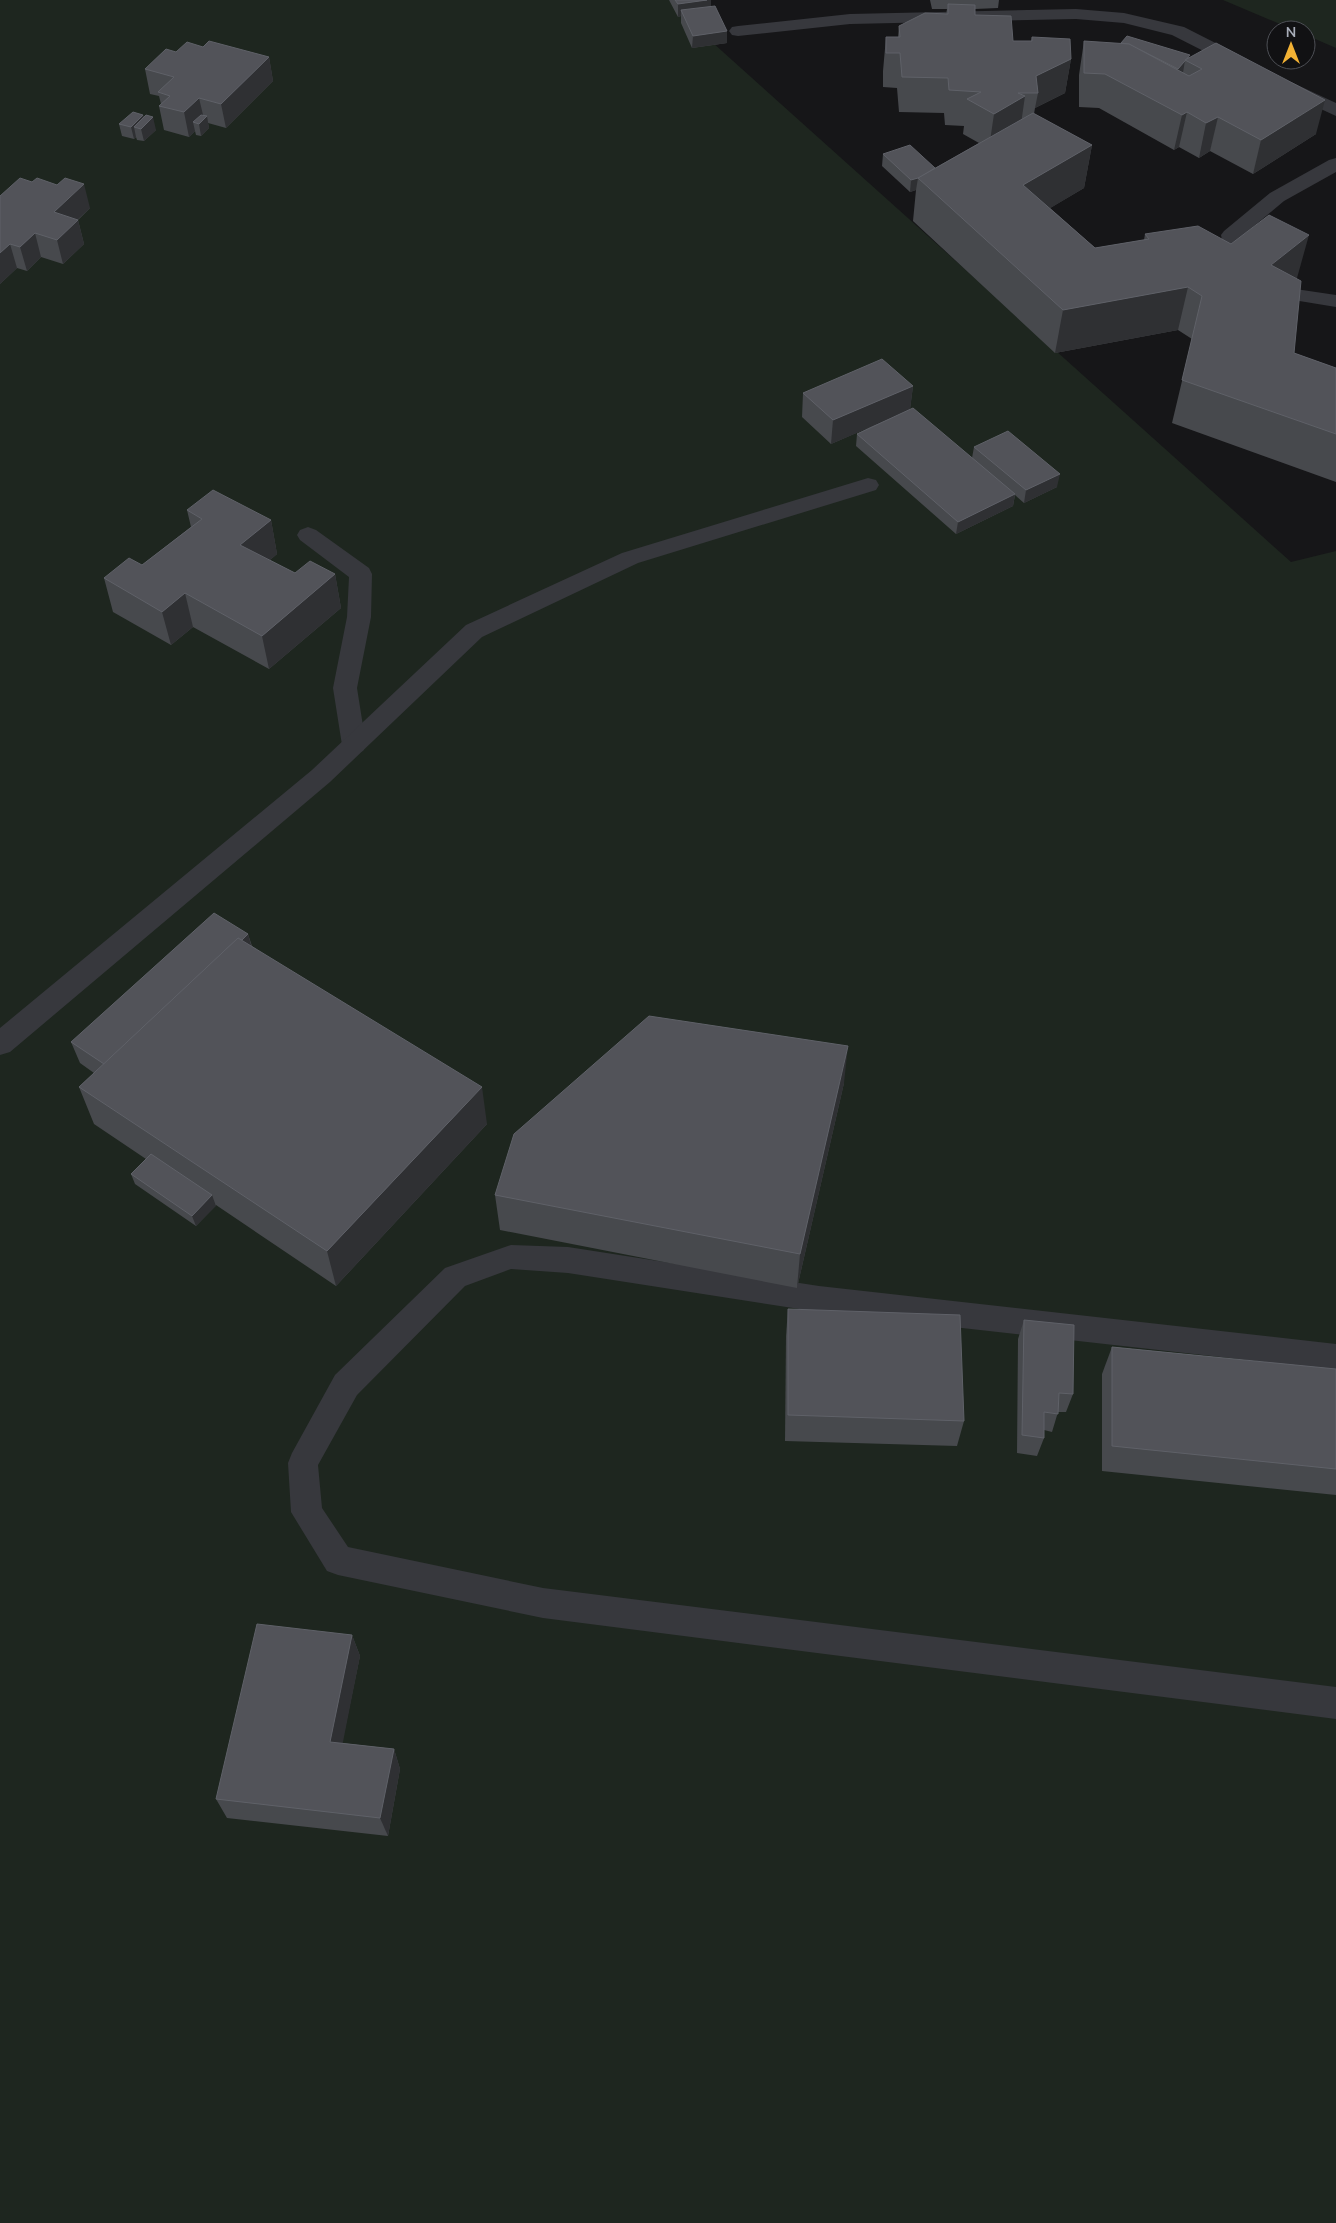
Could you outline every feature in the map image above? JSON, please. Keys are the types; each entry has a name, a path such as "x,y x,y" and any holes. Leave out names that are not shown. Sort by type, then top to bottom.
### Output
{"street":[{"path":"738,31 850,20 1076,14 1124,18 1178,32 1257,71"},
{"path":"1275,80 1336,110"},
{"path":"1238,270 1231,235 1277,197 1336,164"},
{"path":"1282,293 1336,301"},
{"path":"0,1044 321,776 474,632 630,558 868,485"},
{"path":"308,535 361,574 360,617 345,688 354,745"},
{"path":"1336,1357 818,1298 568,1260 511,1257 455,1277 353,1378 346,1385 303,1463 307,1512 338,1560 543,1603 1336,1703"}],"shaded area":[{"path":"0,0 707,0 673,7 1291,562 1336,551 1336,2223 0,2223"},
{"path":"1223,0 1336,0 1336,48 1316,39 1316,20 1270,20"}],"building":[{"path":"675,0 707,0 678,4"},
{"path":"948,4 975,5 975,15 1011,16 1013,41 1032,41 1032,37 1070,39 1071,59 1036,76 1038,93 1018,93 1025,96 994,114 967,99 981,92 949,90 948,78 902,77 900,53 886,53 886,37 900,37 899,26 925,13 948,14"},
{"path":"715,6 727,31 693,36 681,10"},
{"path":"1127,36 1190,55 1178,69 1129,44 1121,43"},
{"path":"209,41 269,57 221,104 199,98 184,112 159,106 170,96 158,92 174,77 145,69 166,49 176,52 187,42 203,47"},
{"path":"1084,41 1129,44 1189,76 1202,69 1185,60 1216,43 1325,100 1261,140 1218,117 1206,123 1187,112 1182,115 1105,74 1084,73"},
{"path":"133,112 143,115 131,127 119,124"},
{"path":"1033,113 1092,145 1023,185 1095,248 1149,239 1145,234 1198,226 1231,244 1269,215 1309,235 1271,265 1301,281 1294,353 1336,368 1336,434 1182,380 1202,296 1188,287 1063,310 918,178"},
{"path":"146,115 153,117 141,129 134,127"},
{"path":"201,115 207,116 199,124 193,122"},
{"path":"910,145 935,168 911,180 883,154"},
{"path":"20,178 32,182 37,178 57,185 65,178 84,184 54,212 78,220 57,240 35,233 20,247 10,244 0,253 0,196"},
{"path":"882,359 913,386 833,420 803,393"},
{"path":"913,408 1015,494 958,522 857,434"},
{"path":"1008,431 1060,474 1026,490 974,447"},
{"path":"213,490 271,520 240,545 295,573 310,561 335,574 262,636 185,593 162,612 104,578 129,558 142,565 202,519 187,510"},
{"path":"214,913 248,934 242,940 238,938 104,1064 71,1042"},
{"path":"238,938 482,1087 327,1251 79,1087"},
{"path":"649,1016 848,1046 800,1254 495,1195 514,1134"},
{"path":"151,1154 212,1195 192,1216 131,1174"},
{"path":"788,1309 960,1315 964,1421 788,1415"},
{"path":"1024,1320 1074,1325 1073,1394 1059,1393 1058,1414 1044,1412 1044,1438 1022,1435"},
{"path":"1112,1347 1336,1369 1336,1469 1112,1446"},
{"path":"257,1624 352,1635 330,1742 394,1749 380,1818 216,1799"}]}
